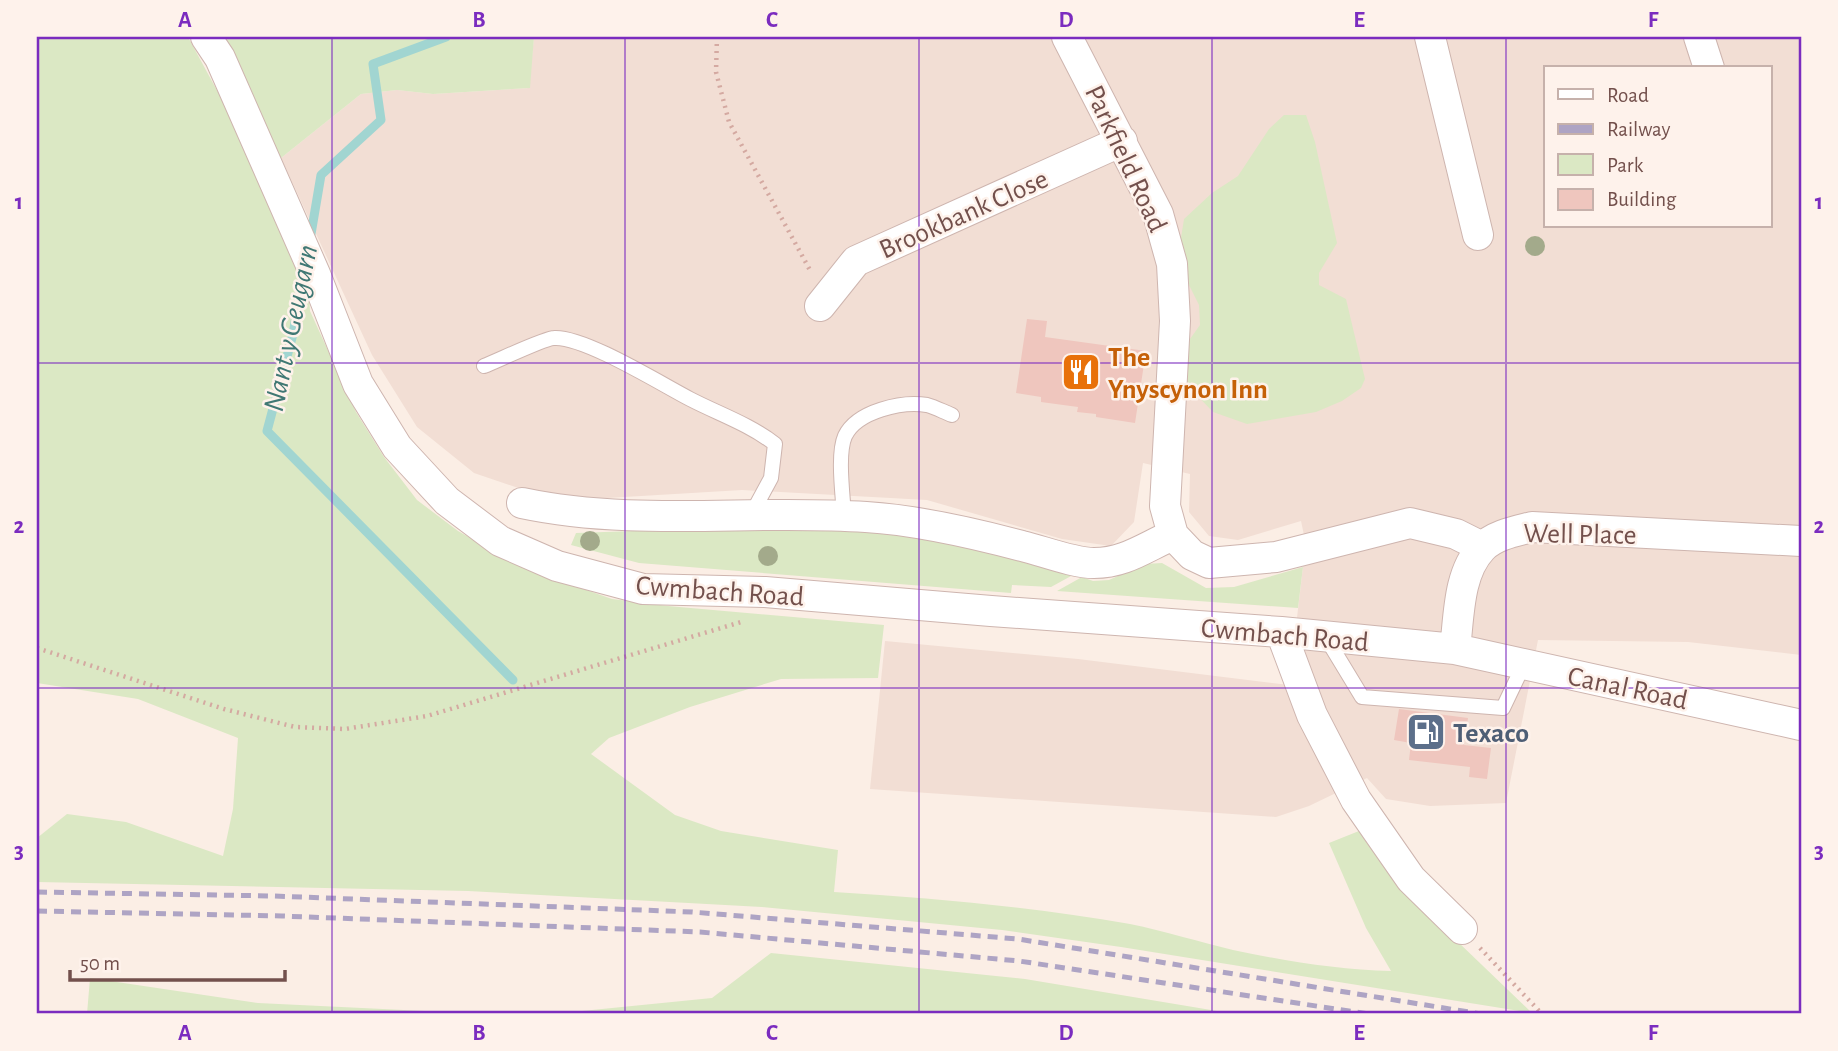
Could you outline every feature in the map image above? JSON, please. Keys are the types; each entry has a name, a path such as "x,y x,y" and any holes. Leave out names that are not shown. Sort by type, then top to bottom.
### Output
{"street":[{"name":"Cwmbach Road","path":"206,37 220,58 315,274 358,384 397,447 447,500 500,541 556,566 643,589 765,592 1280,632 1455,649"},
{"name":"Parkfield Road","path":"1067,37 1158,214 1169,254 1174,283 1175,321 1165,506 1172,535"},
{"path":"1430,37 1478,235"},
{"path":"1699,37 1708,66"},
{"name":"Brookbank Close","path":"820,306 856,261 1122,141"},
{"path":"522,503 556,510 633,515 867,517 972,533 1091,563 1114,562 1135,555 1172,535"},
{"name":"Well Place","path":"1172,535 1192,555 1209,563 1276,557 1410,523 1457,534 1482,547 1507,533 1532,527 1801,541"},
{"path":"1455,649 1467,571 1482,547"},
{"path":"1280,632 1312,715 1356,800 1412,879 1462,929"},
{"name":"Canal Road","path":"1455,649 1801,725"}],"lane":[{"path":"484,366 553,337 580,343 757,430 775,444 771,478 751,516"},
{"path":"844,516 841,466 845,436 861,419 880,408 926,405 952,415"},
{"path":"1325,636 1362,696 1503,708 1524,664"}],"path":[{"path":"717,37 716,72 729,122 813,274"},
{"path":"37,648 224,709 295,727 345,729 427,716 764,615 765,592"},
{"path":"1462,929 1542,1014"}],"shaded area":[{"path":"534,37 1801,37 1801,655 1688,642 1538,640 1506,803 1430,806 1386,799 1367,778 1309,806 1276,817 870,789 885,641 1078,659 1289,685 1307,549 1301,521 1238,540 1209,536 1189,512 1190,474 1143,463 1134,522 1111,546 1062,539 927,500 742,490 557,501 474,473 417,427 372,355 281,158 361,94 397,90 433,94 529,88"}],"green space":[{"path":"37,37 188,37 226,107 309,293 310,311 356,412 384,457 417,500 458,531 495,552 555,579 612,599 884,625 878,678 781,679 690,707 609,738 591,754 675,815 721,831 838,850 834,892 945,900 1056,913 1130,924 1272,958 1332,967 1391,971 1366,928 1329,843 1364,829 1432,917 1532,1013 1002,930 762,907 468,891 37,882 37,838 67,814 126,822 223,856 233,809 238,738 138,699 37,683"},
{"path":"221,37 534,37 530,88 433,94 397,90 361,94 281,158"},
{"path":"1284,115 1306,115 1315,142 1337,243 1319,273 1319,285 1346,299 1365,379 1361,388 1342,401 1316,412 1247,424 1213,412 1188,386 1180,364 1185,346 1200,325 1199,305 1184,275 1180,244 1184,219 1212,193 1238,176 1269,129"},
{"path":"719,528 861,530 924,537 1082,570 1051,587 1012,585 1011,593 639,563 571,545 576,533"},
{"path":"1162,563 1206,588 1234,587 1303,567 1298,608 1057,591 1082,577 1093,581 1109,580 1145,564"},
{"path":"771,953 1025,979 1235,1014 552,1014 712,998"},
{"path":"90,978 258,1003 487,1014 87,1014"}],"building":[{"name":"The Ynyscynon Inn","path":"1027,319 1047,321 1045,337 1146,351 1135,423 1096,417 1096,414 1077,412 1078,407 1041,402 1041,397 1016,393"},
{"path":"1399,709 1468,718 1464,745 1491,748 1487,779 1469,777 1470,767 1409,760 1411,743 1394,740"}],"waterway":[{"name":"Nant y Geugarn","path":"310,240 321,175 381,120 373,64 446,37"},
{"name":"Nant y Geugarn","path":"304,271 293,334 267,431 513,680"}],"railway":[{"path":"37,892 274,896 692,912 1018,939 1481,1014"},
{"path":"37,911 282,916 700,932 1019,961 1369,1014"}],"place":[{"name":"The Ynyscynon Inn","path":"1081,372"},
{"name":"Texaco","path":"1426,732"}]}
